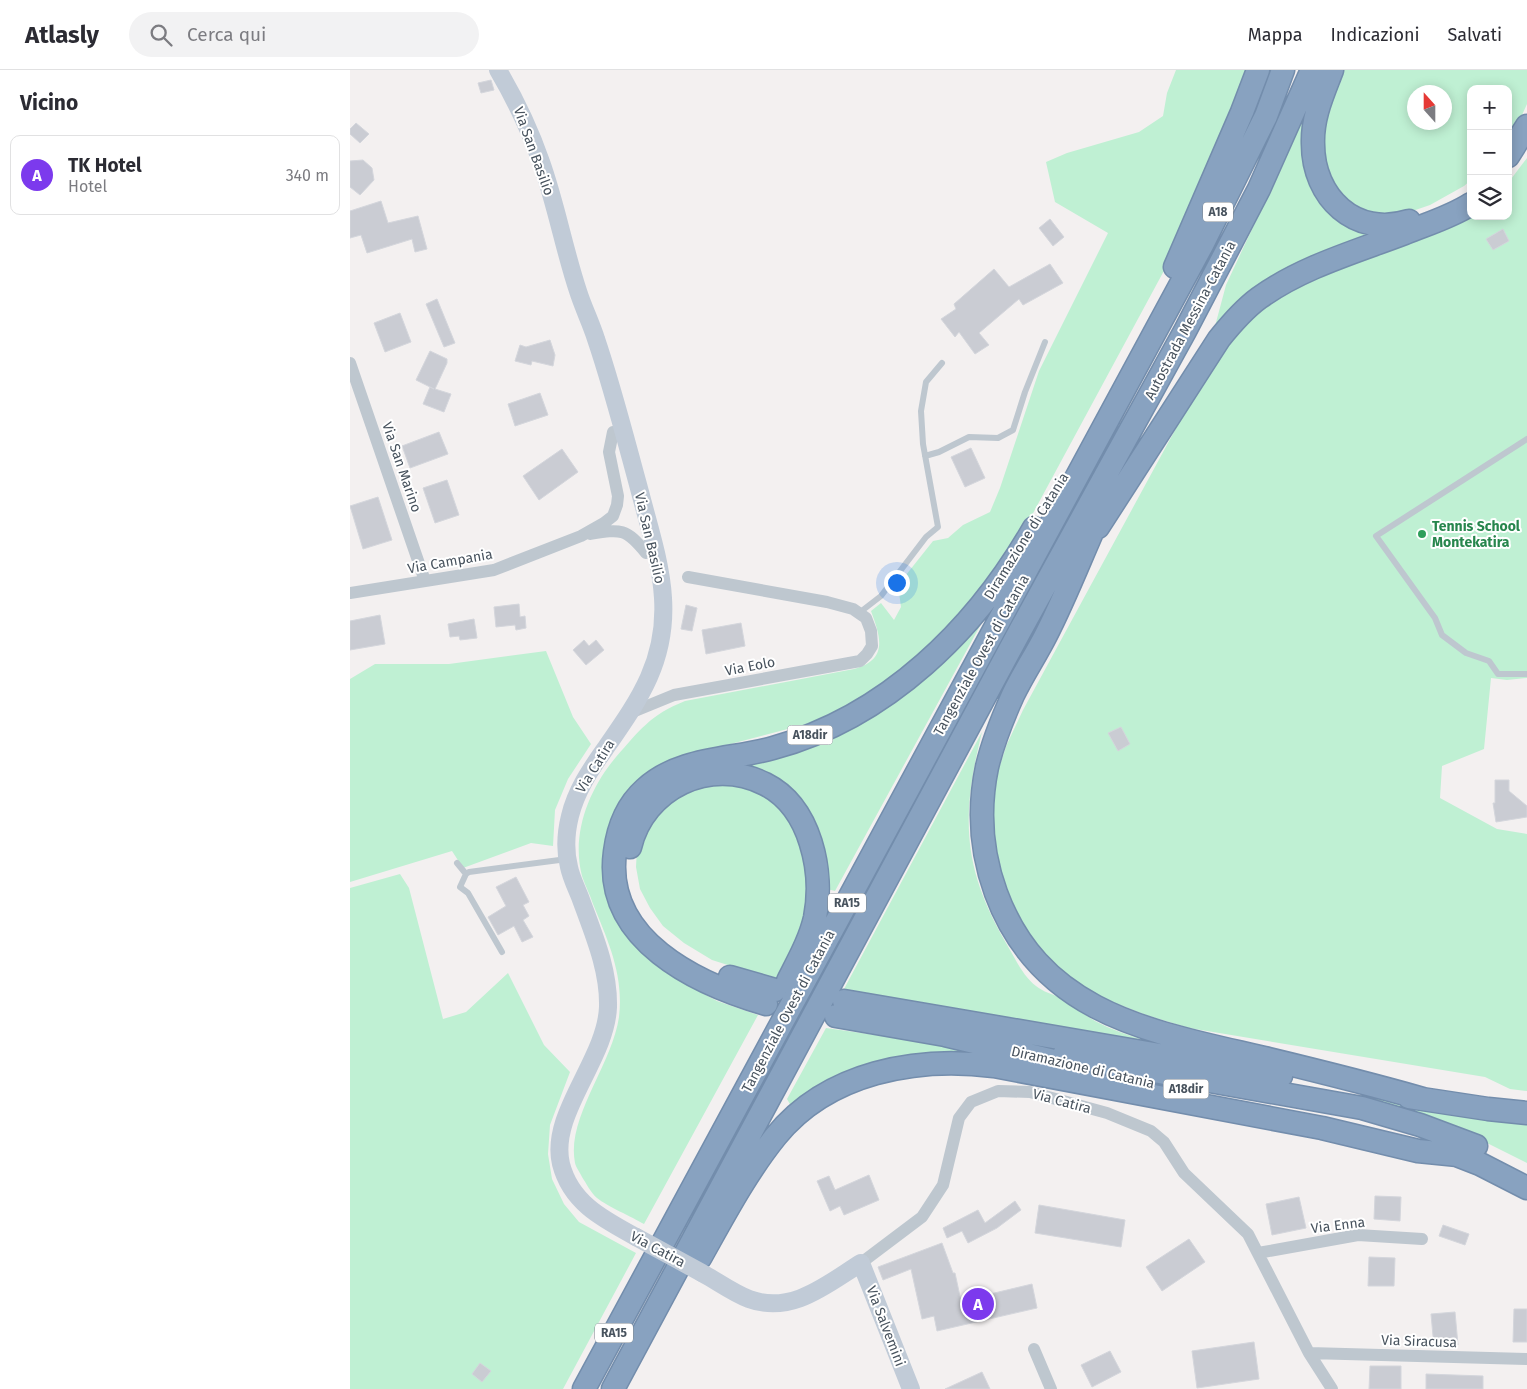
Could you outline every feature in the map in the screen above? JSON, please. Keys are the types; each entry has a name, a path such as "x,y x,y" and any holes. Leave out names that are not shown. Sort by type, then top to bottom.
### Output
{"highway":[{"path":"1145,350 1162,297 1258,70"},
{"name":"Autostrada Messina-Catania","path":"1050,528 1202,245 1266,116 1283,70"},
{"name":"Autostrada Messina-Catania","path":"1077,543 1259,189 1312,70"},
{"path":"1332,70 1318,107 1312,145 1316,169 1320,179 1339,207 1360,221 1372,225 1387,226 1400,224 1444,210 1467,196"},
{"path":"1512,150 1527,126"},
{"path":"1512,165 1527,144"},
{"path":"1423,1099 1142,1028 1113,1016 1072,992 1053,978 1028,951 1006,918 992,884 982,842 981,805 987,766 1013,696 1047,634 1077,543 1230,325 1258,299 1286,282 1318,266 1448,217 1467,206"},
{"name":"Diramazione di Catania","path":"685,1202 717,1114 809,937 814,919 818,885 814,853 796,812 777,792 766,784 737,775 708,775 681,783 658,798 648,809 634,832 630,846 629,871 632,888 640,907 654,929 666,941 694,962 771,997 721,990 687,973 657,951 635,926 620,899 614,872 616,840 627,812 644,790 668,772 799,740 855,714 880,699 922,667 960,631 984,603 1030,534 1081,444 1126,384"},
{"name":"Tangenziale Ovest di Catania","path":"584,1389 1050,528"},
{"name":"Tangenziale Ovest di Catania","path":"615,1389 1021,629 1077,543"},
{"name":"Diramazione di Catania","path":"1527,1113 1488,1109 840,1008 1092,1070 1359,1124 1458,1155 1499,1172 1527,1188"},
{"path":"945,1035 1362,1108 1452,1136 1503,1158 1527,1171"},
{"path":"615,1389 647,1354 730,1205 777,1135 792,1120 822,1097 855,1080 884,1071 935,1063 970,1063 994,1066 1322,1128 1418,1151 1458,1155"},
{"path":"1246,1071 1337,1076 1527,1099"}],"street":[{"name":"Via San Basilio","path":"498,70 515,99 542,163 578,293 587,339 646,553 654,596 654,628 630,713"},
{"name":"Via San Basilio","path":"578,293 596,338 630,455 658,565 663,598 664,628 658,653 651,676 630,713"},
{"name":"Via San Marino","path":"350,363 425,581"},
{"path":"580,536 613,516 617,505 616,480 609,452 613,432"},
{"path":"580,536 619,530 628,534 646,553"},
{"name":"Via Campania","path":"350,593 494,570 580,536"},
{"path":"688,578 827,602 856,611"},
{"name":"Via Eolo","path":"630,713 674,695 860,660 872,646 872,631 866,618 856,611"},
{"name":"Via Catira","path":"630,713 593,766 578,792 570,816 566,841 569,868 599,949 607,979 608,1010 602,1037 563,1125 559,1147 568,1182 577,1197 594,1214 748,1299 776,1304 789,1303 802,1298 861,1263 922,1217 944,1185 959,1118 971,1102 998,1091 1030,1092 1107,1113 1150,1131 1164,1142 1184,1173 1248,1234 1258,1253"},
{"name":"Via Enna","path":"1258,1253 1358,1235 1422,1239"},
{"path":"1258,1253 1309,1353 1332,1389"},
{"name":"Via Salvemini","path":"861,1263 911,1389"},
{"path":"1034,1349 1051,1389"},
{"name":"Via Siracusa","path":"1309,1353 1527,1359"}],"lane":[{"path":"925,456 939,452 969,437 998,438 1013,430 1025,392 1045,342"},
{"path":"856,611 881,596 926,537 938,527 925,456 921,411 926,382 942,363"},
{"path":"1527,439 1376,536 1435,618 1442,635 1466,653 1489,661 1498,674 1527,674"},
{"path":"502,952 468,894 460,887 466,874 469,872 568,859"},
{"path":"457,863 466,874"}],"green space":[{"path":"1176,70 1249,70 1166,267 1018,541 950,630 862,700 822,720 681,757 606,851 659,966 684,983 717,1001 758,1015 644,1224 597,1198 575,1163 574,1146 577,1128 615,1035 620,1002 614,959 582,876 579,860 581,828 590,798 606,770 632,739 646,724 673,706 685,701 854,669 865,665 877,654 879,639 871,611 881,603 894,620 901,607 898,585 933,541 948,538 963,525 990,512 1000,488 1039,371 1108,233 1055,202 1046,162 1067,153 1139,132 1163,116 1167,93"},
{"path":"1344,70 1527,70 1527,104 1512,133 1512,85 1467,85 1467,183 1430,205 1398,216 1379,218 1346,203 1325,169 1323,149 1327,115"},
{"path":"1305,115 1306,145 1372,238 1214,330 1226,285"},
{"path":"1527,158 1527,678 1507,680 1491,678 1484,749 1442,766 1440,798 1497,829 1527,834 1527,1091 1510,1089 1485,1077 1189,1028 1146,1015 1110,1001 1080,985 1053,964 1014,914 997,863 992,832 996,777 1007,744 1023,710 1212,362 1250,314 1300,284 1467,218 1467,220 1512,220 1512,178"},
{"path":"986,615 835,891 827,889 816,835 730,765 799,751 846,732 868,719 910,687"},
{"path":"546,651 573,717 591,744 568,779 555,810 553,846 531,843 463,868 452,851 350,882 350,679 375,664 449,664"},
{"path":"982,732 975,762 969,816 974,865 991,916 1023,972 1039,988 1060,998 1107,1027 1146,1041 1199,1055 844,989"},
{"path":"718,780 766,794 784,810 807,857 807,913 799,939 778,981 712,960 684,943 663,926 650,908 640,889 636,867 637,848 645,826 677,794"},
{"path":"400,874 409,888 443,1019 466,1012 508,973 544,1045 570,1072 550,1125 548,1154 552,1179 564,1204 579,1222 636,1253 563,1389 350,1389 350,888"},
{"path":"826,1028 967,1048 1018,1060 949,1054 791,1106 787,1099"},
{"path":"1339,1093 1527,1119 1527,1163 1483,1141"}],"building":[{"path":"491,80 494,90 481,93 478,83"},
{"path":"356,123 369,134 360,143 350,134 350,129"},
{"path":"363,160 372,168 374,180 360,195 350,187 350,161"},
{"path":"381,201 388,223 418,216 427,249 415,252 412,239 367,253 361,235 350,238 350,211"},
{"path":"1050,219 1064,237 1053,246 1039,228"},
{"path":"1503,229 1509,241 1493,250 1486,239"},
{"path":"1050,264 1063,283 1023,305 1019,299 979,333 989,345 975,354 959,332 955,337 941,319 956,309 954,304 994,269 1009,287"},
{"path":"437,299 455,343 444,347 426,304"},
{"path":"400,313 411,342 385,352 374,323"},
{"path":"550,340 555,355 553,366 532,361 531,365 515,361 520,345 526,347"},
{"path":"430,351 447,359 435,389 451,394 444,412 423,404 430,387 416,380"},
{"path":"540,393 548,415 515,426 508,404"},
{"path":"439,432 448,454 410,468 402,446"},
{"path":"971,448 985,478 965,487 951,457"},
{"path":"562,449 578,472 539,500 523,476"},
{"path":"447,480 459,515 435,523 423,488"},
{"path":"378,497 392,540 363,549 350,506"},
{"path":"519,604 520,617 525,616 526,628 516,630 515,625 496,627 494,607"},
{"path":"686,605 697,608 692,631 681,629"},
{"path":"380,615 385,644 350,650 350,621"},
{"path":"474,619 477,638 460,640 459,636 450,637 448,624"},
{"path":"741,623 745,646 706,654 702,630"},
{"path":"584,640 589,646 596,640 604,650 586,665 573,650"},
{"path":"1121,727 1130,744 1118,751 1108,733"},
{"path":"1495,780 1509,780 1509,791 1527,806 1527,817 1496,822 1493,803 1495,803"},
{"path":"516,877 529,902 523,905 529,916 523,920 533,937 522,942 514,926 498,935 488,917 506,906 496,887"},
{"path":"869,1175 879,1200 844,1215 840,1206 830,1211 817,1181 829,1176 835,1190"},
{"path":"1375,1196 1401,1197 1400,1221 1374,1219"},
{"path":"1299,1197 1306,1228 1272,1235 1266,1204"},
{"path":"1015,1201 1021,1210 997,1228 968,1243 962,1231 947,1238 943,1228 978,1210 985,1223"},
{"path":"1039,1205 1125,1220 1121,1247 1035,1233"},
{"path":"1443,1225 1469,1234 1465,1245 1439,1236"},
{"path":"1189,1239 1205,1262 1162,1291 1146,1267"},
{"path":"942,1243 953,1273 955,1273 961,1301 1032,1284 1037,1308 937,1331 934,1316 922,1319 911,1269 883,1280 878,1267"},
{"path":"1369,1257 1395,1258 1394,1286 1368,1286"},
{"path":"1514,1309 1527,1309 1527,1342 1513,1342"},
{"path":"1455,1312 1458,1345 1434,1347 1431,1314"},
{"path":"1254,1342 1259,1379 1197,1388 1192,1351"},
{"path":"1110,1351 1121,1372 1092,1387 1081,1365"},
{"path":"480,1363 491,1371 482,1382 472,1374"},
{"path":"1370,1366 1401,1366 1401,1389 1369,1389"},
{"path":"982,1372 990,1389 945,1389"},
{"path":"1426,1374 1483,1376 1483,1389 1426,1389"}],"place":[{"name":"Tennis School Montekatira","path":"1422,534"},
{"name":"TK Hotel","path":"978,1304"}]}
